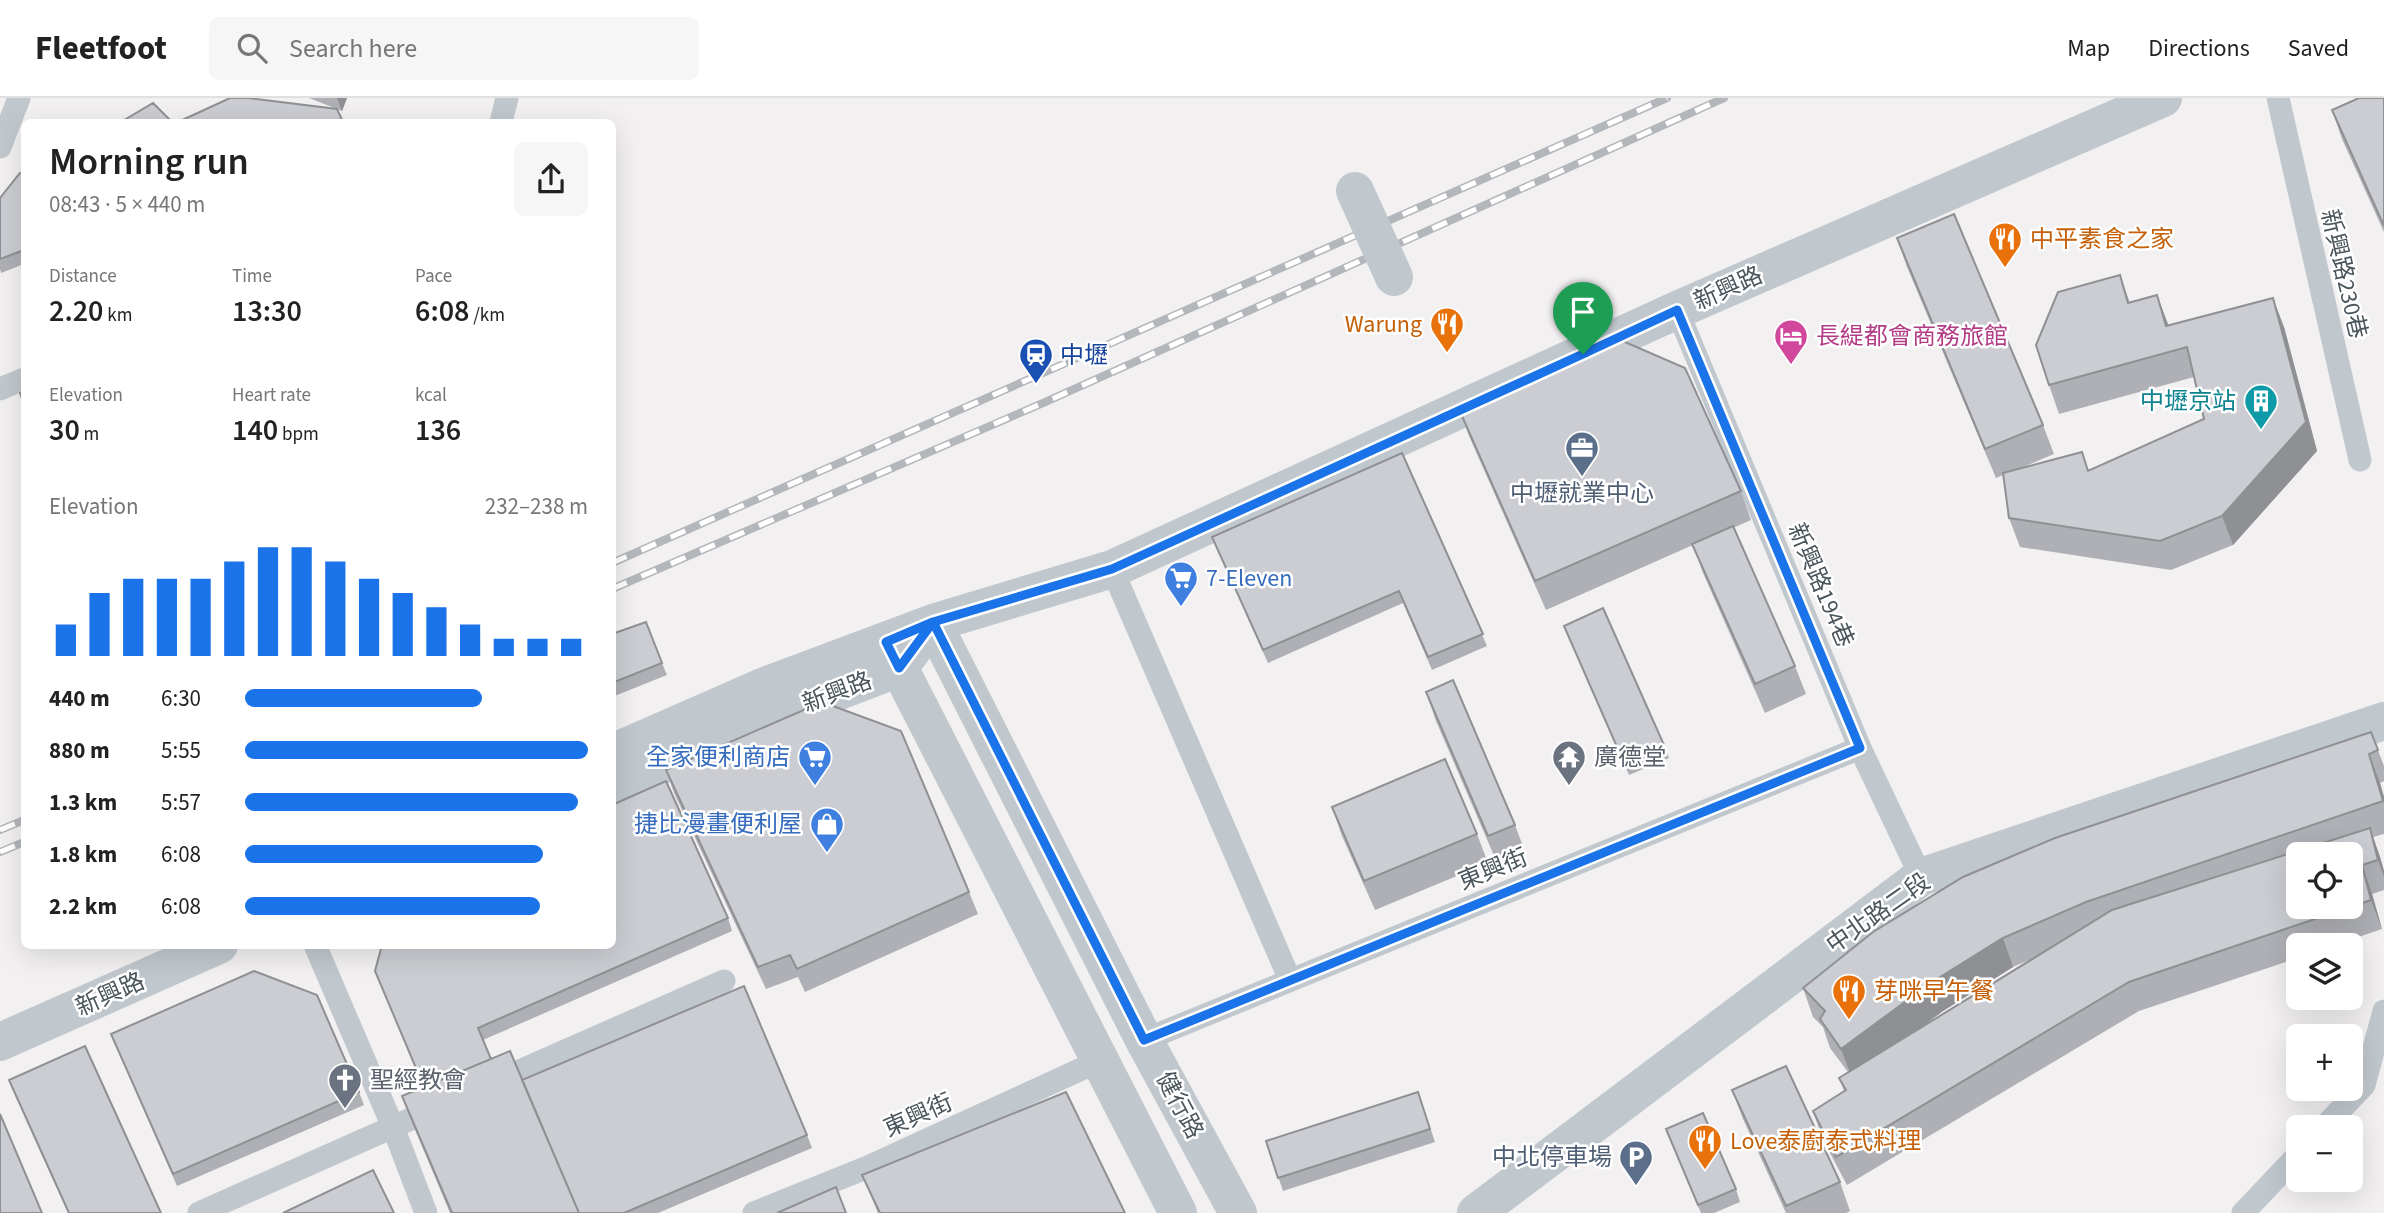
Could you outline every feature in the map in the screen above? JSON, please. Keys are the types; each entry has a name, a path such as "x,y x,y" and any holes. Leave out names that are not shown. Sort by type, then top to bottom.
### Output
{"street":[{"name":"新興路","path":"616,785 779,714 893,655 933,622 1112,569 1677,310 2163,98"},
{"path":"1355,191 1394,277"},
{"name":"健行路","path":"933,622 1144,1040 1238,1213"},
{"path":"616,751 765,686 893,655"},
{"name":"健行路","path":"893,655 1178,1213"},
{"name":"中北路二段","path":"1476,1213 1921,877 2384,721"},
{"name":"新興路","path":"0,1042 210,949"}],"lane":[{"path":"0,147 19,98"},
{"path":"502,119 507,98"},
{"name":"新興路230巷","path":"2278,98 2360,460"},
{"name":"新興路194巷","path":"1677,310 1860,748 1921,877"},
{"path":"0,389 21,380"},
{"path":"1112,569 1290,980"},
{"name":"東興街","path":"1144,1040 1860,748"},
{"path":"317,949 393,1127 426,1213"},
{"path":"199,1213 724,981"},
{"path":"2335,1115 2364,1085 2384,1011"},
{"name":"東興街","path":"754,1213 868,1167 1101,1060"},
{"path":"868,1167 878,1190"},
{"path":"2243,1213 2286,1168"}],"building":[{"path":"230,98 248,98 337,109 342,119 184,119"},
{"path":"2359,98 2384,98 2384,226 2332,110"},
{"path":"153,103 169,119 126,119"},
{"path":"21,173 21,251 0,259 0,198"},
{"path":"1954,214 2043,425 1985,449 1897,238"},
{"name":"中壢京站","path":"2120,275 2128,303 2157,295 2166,326 2273,298 2306,422 2222,516 2160,541 2009,518 2003,473 2082,452 2088,471 2204,419 2187,347 2049,385 2036,345 2058,292"},
{"path":"1618,339 1685,368 1741,491 1535,581 1458,407"},
{"path":"1402,453 1483,634 1428,657 1399,591 1263,650 1212,537"},
{"path":"1733,526 1795,666 1755,684 1692,544"},
{"path":"1603,608 1664,745 1624,763 1564,626"},
{"path":"646,622 662,663 616,681 616,633"},
{"path":"1453,680 1515,825 1488,836 1426,692"},
{"name":"捷比漫畫便利屋","path":"822,702 901,731 969,892 797,969 790,955 758,967 666,770"},
{"path":"2371,732 2378,750 2369,754 2383,801 2086,902 2003,938 1932,982 1841,1049 1820,1019 1825,1011 1803,988 1873,932 1963,877 2055,838"},
{"path":"1445,759 1477,834 1364,881 1332,807"},
{"path":"666,781 728,918 478,1028 491,1059 424,1087 375,971 381,949 616,949 616,803"},
{"path":"2370,828 2378,860 2363,865 2363,842 2326,842"},
{"path":"2286,855 2286,919 2315,919 2129,982 1836,1157 1813,1111 1846,1090 1839,1078 2112,910"},
{"path":"2363,869 2371,900 2363,903"},
{"path":"254,971 317,995 359,1092 173,1174 111,1034"},
{"path":"744,986 807,1135 624,1213 579,1213 522,1080"},
{"path":"85,1046 161,1213 69,1213 9,1080"},
{"path":"510,1051 579,1213 452,1213 402,1096"},
{"path":"1786,1066 1840,1182 1786,1206 1732,1090"},
{"path":"1066,1092 1125,1213 880,1213 862,1175"},
{"path":"1418,1092 1430,1129 1278,1178 1266,1141"},
{"name":"Love泰廚泰式料理","path":"1703,1113 1736,1189 1698,1205 1666,1129"},
{"path":"0,1114 42,1213 0,1213"},
{"path":"373,1170 394,1213 283,1213"},
{"path":"836,1187 846,1213 777,1213"}],"railway":[{"path":"616,561 1667,98"},
{"path":"616,587 1043,403 1724,98"},
{"path":"0,830 21,821"},
{"path":"0,852 21,843"}],"place":[{"name":"中平素食之家","path":"2005,269"},
{"name":"Warung","path":"1447,354"},
{"name":"長緹都會商務旅館","path":"1791,366"},
{"name":"中壢","path":"1036,385"},
{"name":"中壢京站","path":"2261,431"},
{"name":"中壢就業中心","path":"1582,478"},
{"name":"7-Eleven","path":"1181,608"},
{"name":"全家便利商店","path":"815,787"},
{"name":"廣德堂","path":"1569,787"},
{"name":"捷比漫畫便利屋","path":"827,854"},
{"name":"芽咪早午餐","path":"1849,1021"},
{"name":"聖經教會","path":"345,1110"},
{"name":"Love泰廚泰式料理","path":"1705,1171"},
{"name":"中北停車場","path":"1636,1187"}],"route":[{"path":"1583,354 1112,569 933,622 899,668 886,642 933,622 1144,1040 1860,748 1677,310 1583,354"}]}
